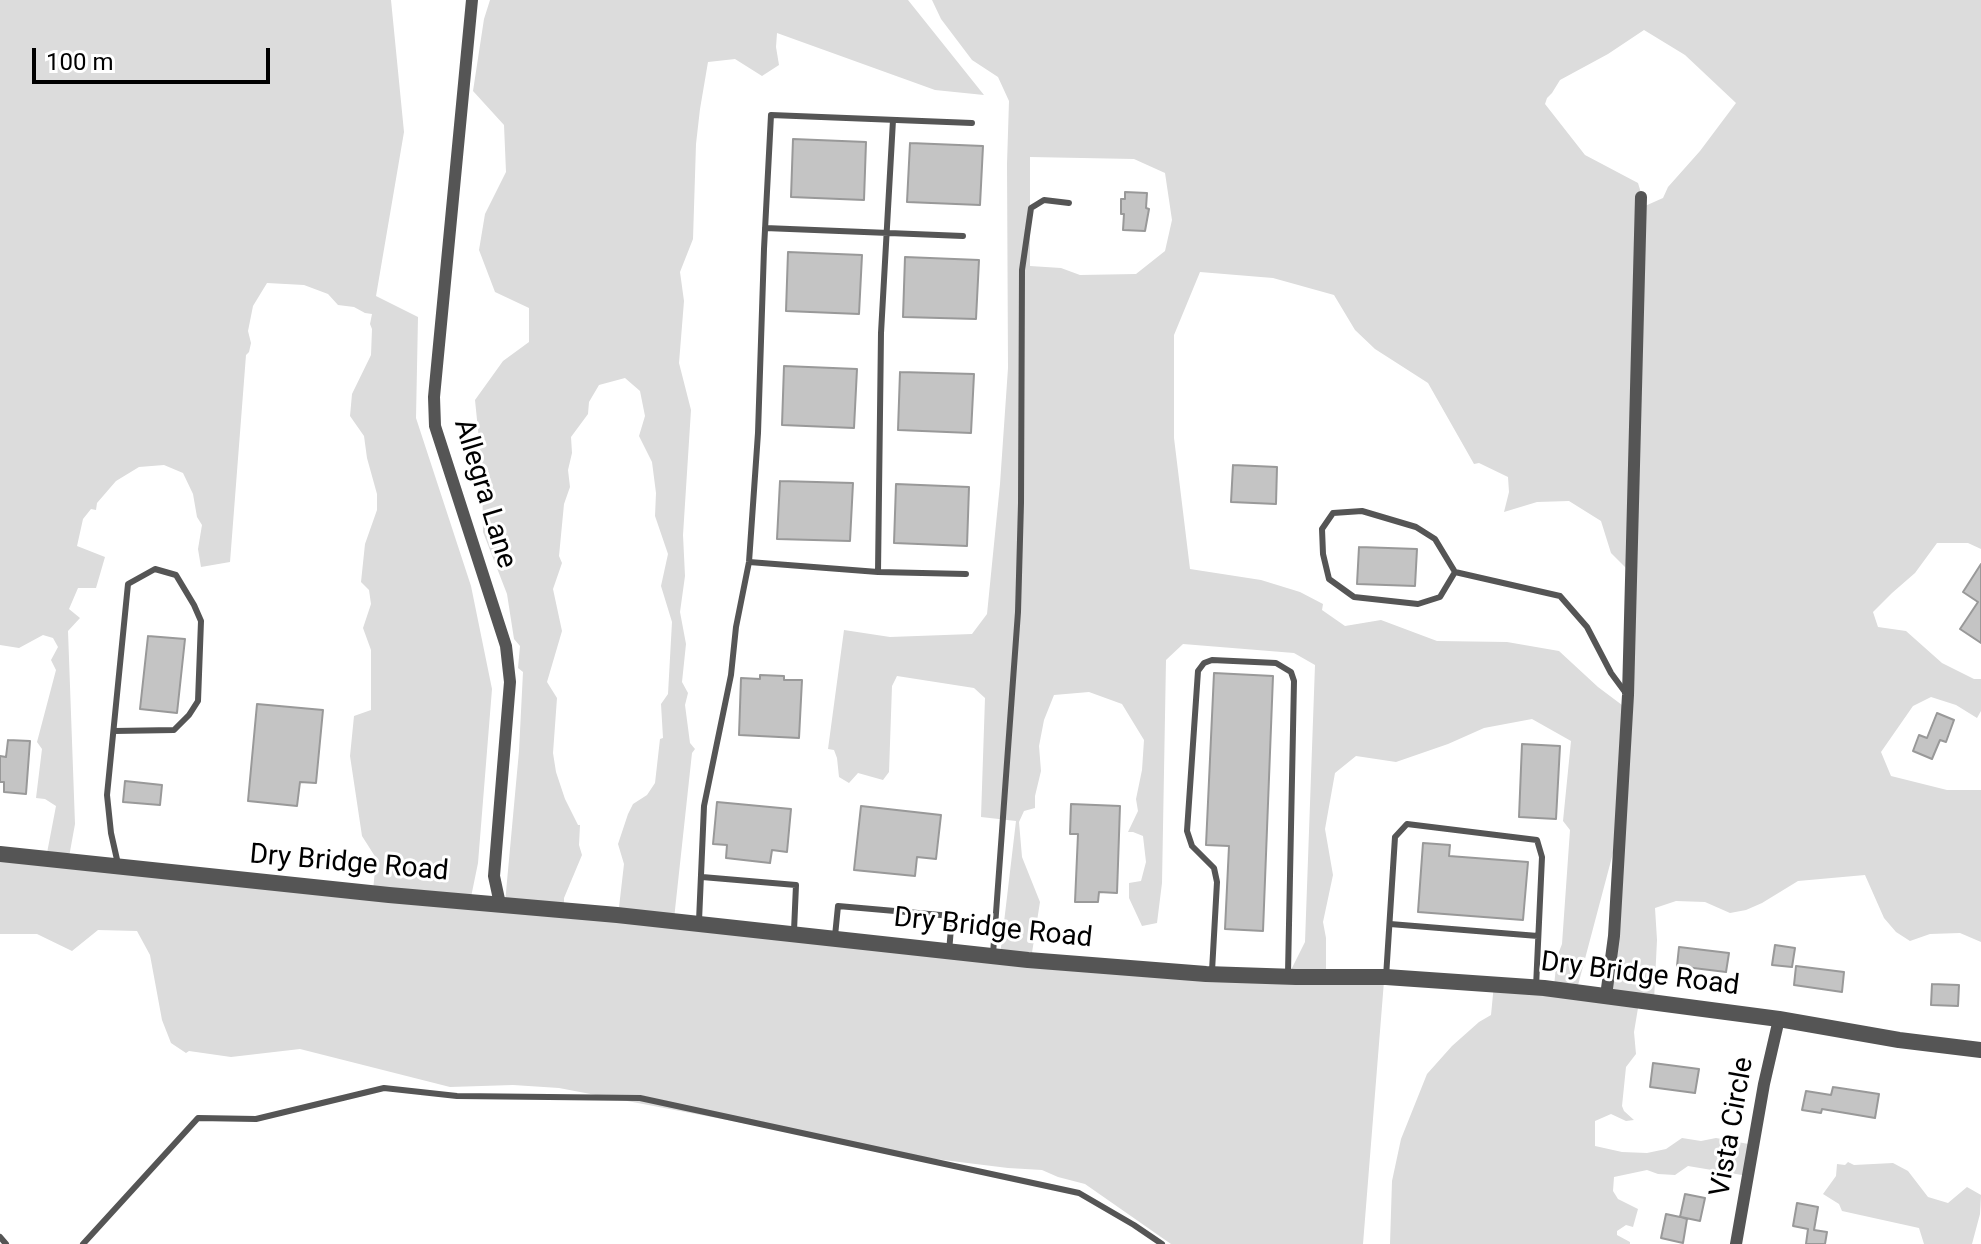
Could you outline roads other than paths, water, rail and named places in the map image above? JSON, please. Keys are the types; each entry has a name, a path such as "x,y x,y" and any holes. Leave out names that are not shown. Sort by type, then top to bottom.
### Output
{"street":[{"name":"Allegra Lane","path":"472,0 434,397 435,426 506,646 510,682 494,876 500,904"},
{"path":"1606,996 1614,936 1628,695 1641,197"},
{"name":"Dry Bridge Road","path":"0,854 699,924 993,957 1212,974 1386,977 1536,987 1981,1050"},
{"name":"Vista Circle","path":"1736,1244 1764,1084 1779,1019"}],"lane":[{"path":"699,924 704,806 749,562 758,433 771,115 972,123"},
{"path":"878,572 881,333 893,120"},
{"path":"993,957 1018,612 1022,488 1022,270 1031,208 1044,200 1069,203"},
{"path":"765,228 963,236"},
{"path":"1455,572 1440,597 1418,604 1354,597 1329,579 1323,554 1322,529 1333,513 1362,511 1416,527 1435,539 1455,572 1560,596 1587,627 1611,673 1628,695"},
{"path":"749,562 878,572 966,574"},
{"path":"114,731 174,730 198,701 201,621 176,575 155,569 128,584 107,795 119,868"},
{"path":"1212,974 1217,882 1214,868 1192,846 1187,831 1198,671 1204,663 1212,660 1276,663 1291,672 1294,681 1288,977"},
{"path":"1386,977 1395,837 1407,824 1537,840 1542,857 1536,987"},
{"path":"702,877 796,885 794,935"},
{"path":"835,940 838,906 952,916 949,952"},
{"path":"1390,924 1538,936"},
{"path":"83,1244 198,1118 256,1119 384,1088 457,1096 640,1098 1079,1193 1162,1244"},
{"path":"0,1237 6,1244"}]}
